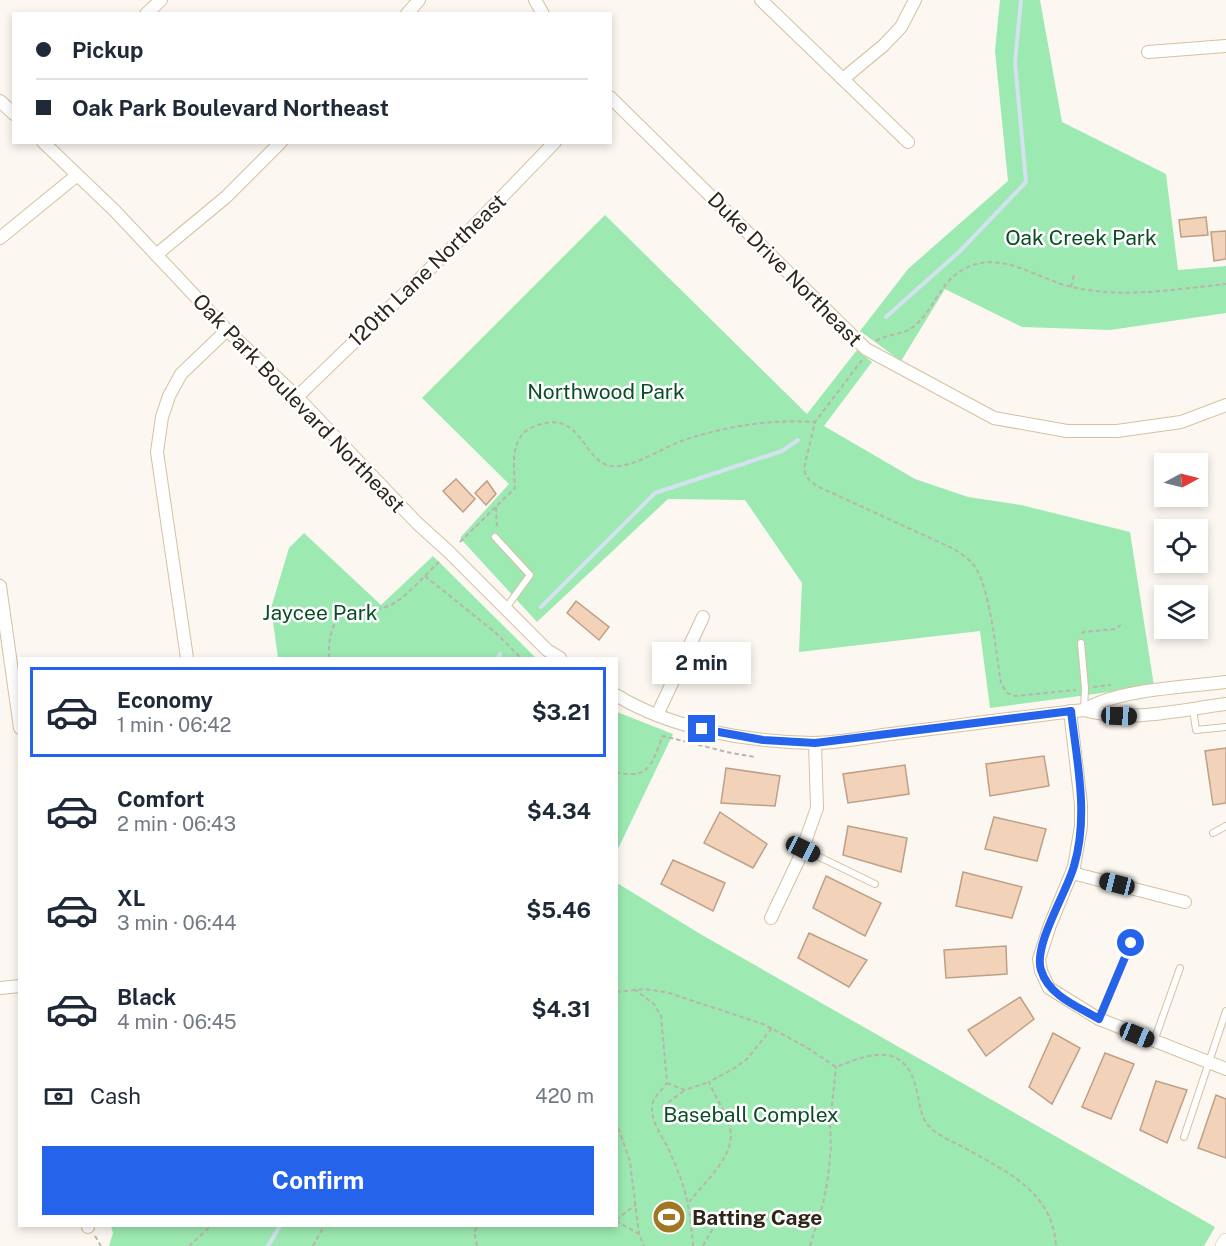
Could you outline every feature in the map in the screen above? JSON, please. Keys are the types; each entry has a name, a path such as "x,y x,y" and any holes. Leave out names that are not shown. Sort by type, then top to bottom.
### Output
{"street":[{"path":"148,12 161,0"},
{"path":"409,12 419,0"},
{"path":"761,0 908,142"},
{"path":"843,80 884,45 901,27 915,0"},
{"path":"1148,51 1226,46"},
{"name":"Duke Drive Northeast","path":"612,99 869,351 994,418 1067,431 1117,431 1181,422 1226,405"},
{"path":"0,101 12,112"},
{"name":"Oak Park Boulevard Northeast","path":"44,144 115,212 227,330 297,397 417,523 547,650 558,657"},
{"path":"156,255 226,197 279,144"},
{"name":"120th Lane Northeast","path":"297,397 467,233 553,144"},
{"path":"0,238 76,176"},
{"path":"187,657 158,452 162,417 169,396 181,374 227,330"},
{"path":"0,586 18,714"},
{"path":"657,715 703,617"},
{"path":"1084,710 1095,703 1133,694 1226,682"},
{"path":"618,696 632,705 657,715 702,729 763,740 815,743 1071,711 1084,710 1102,715 1136,716 1226,704"},
{"path":"1071,711 1082,804 1081,826 1072,873 1050,925 1039,959 1041,971 1049,988 1099,1019 1226,1069"},
{"path":"771,918 803,849 817,808 815,743"},
{"path":"1072,873 1185,902"},
{"path":"0,988 18,986"},
{"path":"1223,1246 1226,1241"}],"lane":[{"path":"495,537 530,575 506,608"},
{"path":"1081,643 1085,688 1084,710"},
{"path":"1193,709 1196,730 1226,727"},
{"path":"1213,833 1226,826"},
{"path":"803,849 875,884"},
{"path":"1099,1019 1131,943"},
{"path":"1154,1041 1180,968"},
{"path":"1184,1137 1226,1011"}],"path":[{"path":"1114,685 1025,696 1007,693 1001,683 986,591 980,574 972,563 954,549 819,488 809,481 804,468 815,422 876,340 885,336 902,334 914,326 945,284 963,269 990,263 1010,263 1037,276 1071,287 1104,293 1136,293 1226,284"},
{"path":"1071,287 1074,275"},
{"path":"460,542 515,488 516,441 527,430 546,423 564,425 574,430 602,463 612,467 630,464 666,447 722,430 785,420 815,422"},
{"path":"495,537 496,507"},
{"path":"329,657 331,631 338,618 347,612 383,609 396,601 441,560"},
{"path":"424,576 496,633 520,657"},
{"path":"1081,643 1083,632 1121,625"},
{"path":"618,773 635,774 646,770 654,760 663,736 731,753 755,756"},
{"path":"633,989 654,1004 661,1016 667,1083 653,1102 653,1111 655,1122 680,1176 689,1202 693,1246"},
{"path":"618,992 633,989 669,993 772,1028 807,1047 836,1067"},
{"path":"662,1107 685,1090 709,1082 747,1059 772,1028"},
{"path":"836,1067 848,1062 882,1055 899,1060 912,1076 928,1125 1032,1191 1052,1219 1056,1246"},
{"path":"810,1246 823,1204 828,1177 831,1147 830,1124 836,1067"},
{"path":"689,1202 723,1161 732,1137 730,1127 709,1082"},
{"path":"667,1083 685,1090"},
{"path":"618,1126 630,1162 639,1234 645,1246"},
{"path":"618,1219 636,1205"},
{"path":"703,1246 721,1214"},
{"path":"618,1222 639,1234"},
{"path":"189,1246 210,1227"},
{"path":"313,1246 323,1227"},
{"path":"477,1227 474,1232 477,1246"}],"green space":[{"name":"Oak Creek Park","path":"1000,0 1040,0 1062,122 1166,174 1178,270 1226,266 1226,313 1110,330 1022,327 945,289 901,361 860,331 908,269 1008,181 995,51"},
{"name":"Northwood Park","path":"605,215 807,414 857,350 872,362 824,426 915,479 968,497 1021,505 1130,532 1154,686 990,708 980,631 799,652 802,583 745,500 668,499 537,622 460,538 509,484 422,398"},
{"name":"Jaycee Park","path":"304,533 381,605 433,556 535,657 278,657 271,608 289,548"},
{"path":"618,712 673,734 618,849"},
{"name":"Baseball Complex","path":"618,884 702,935 1215,1227 1204,1246 109,1246 113,1233 111,1227 618,1227"}],"building":[{"path":"1206,217 1208,235 1181,237 1179,220"},
{"path":"1226,231 1226,259 1214,261 1211,232"},
{"path":"456,479 475,499 463,512 443,491"},
{"path":"487,481 496,494 486,505 475,493"},
{"path":"576,601 609,627 599,640 567,613"},
{"path":"1226,748 1226,803 1213,805 1205,751"},
{"path":"1044,756 1049,786 990,796 986,764"},
{"path":"905,765 909,794 848,803 843,774"},
{"path":"726,768 780,776 775,806 721,803"},
{"path":"720,812 767,844 753,868 704,843"},
{"path":"994,817 1046,829 1037,861 985,849"},
{"path":"848,826 907,838 901,872 843,855"},
{"path":"673,860 725,883 713,911 661,884"},
{"path":"963,872 1022,887 1012,918 956,906"},
{"path":"826,876 881,903 865,936 813,908"},
{"path":"809,933 867,960 849,987 798,958"},
{"path":"1006,946 1007,974 946,978 944,950"},
{"path":"1020,997 1034,1019 986,1056 968,1030"},
{"path":"1053,1033 1080,1048 1052,1104 1029,1087"},
{"path":"1105,1053 1134,1064 1111,1119 1082,1107"},
{"path":"1156,1081 1187,1090 1167,1143 1140,1130"},
{"path":"1216,1095 1226,1099 1226,1158 1198,1148"}],"waterway":[{"path":"886,317 960,251 1026,182 1015,62 1021,0"},
{"path":"541,607 655,493 782,451 798,440"},
{"path":"268,1246 279,1227"}],"place":[{"name":"Batting Cage","path":"669,1217"}],"route":[{"path":"702,729 763,740 815,743 1071,711 1082,804 1081,826 1074,867 1050,925 1039,959 1041,971 1049,988 1099,1019 1131,943"}]}
